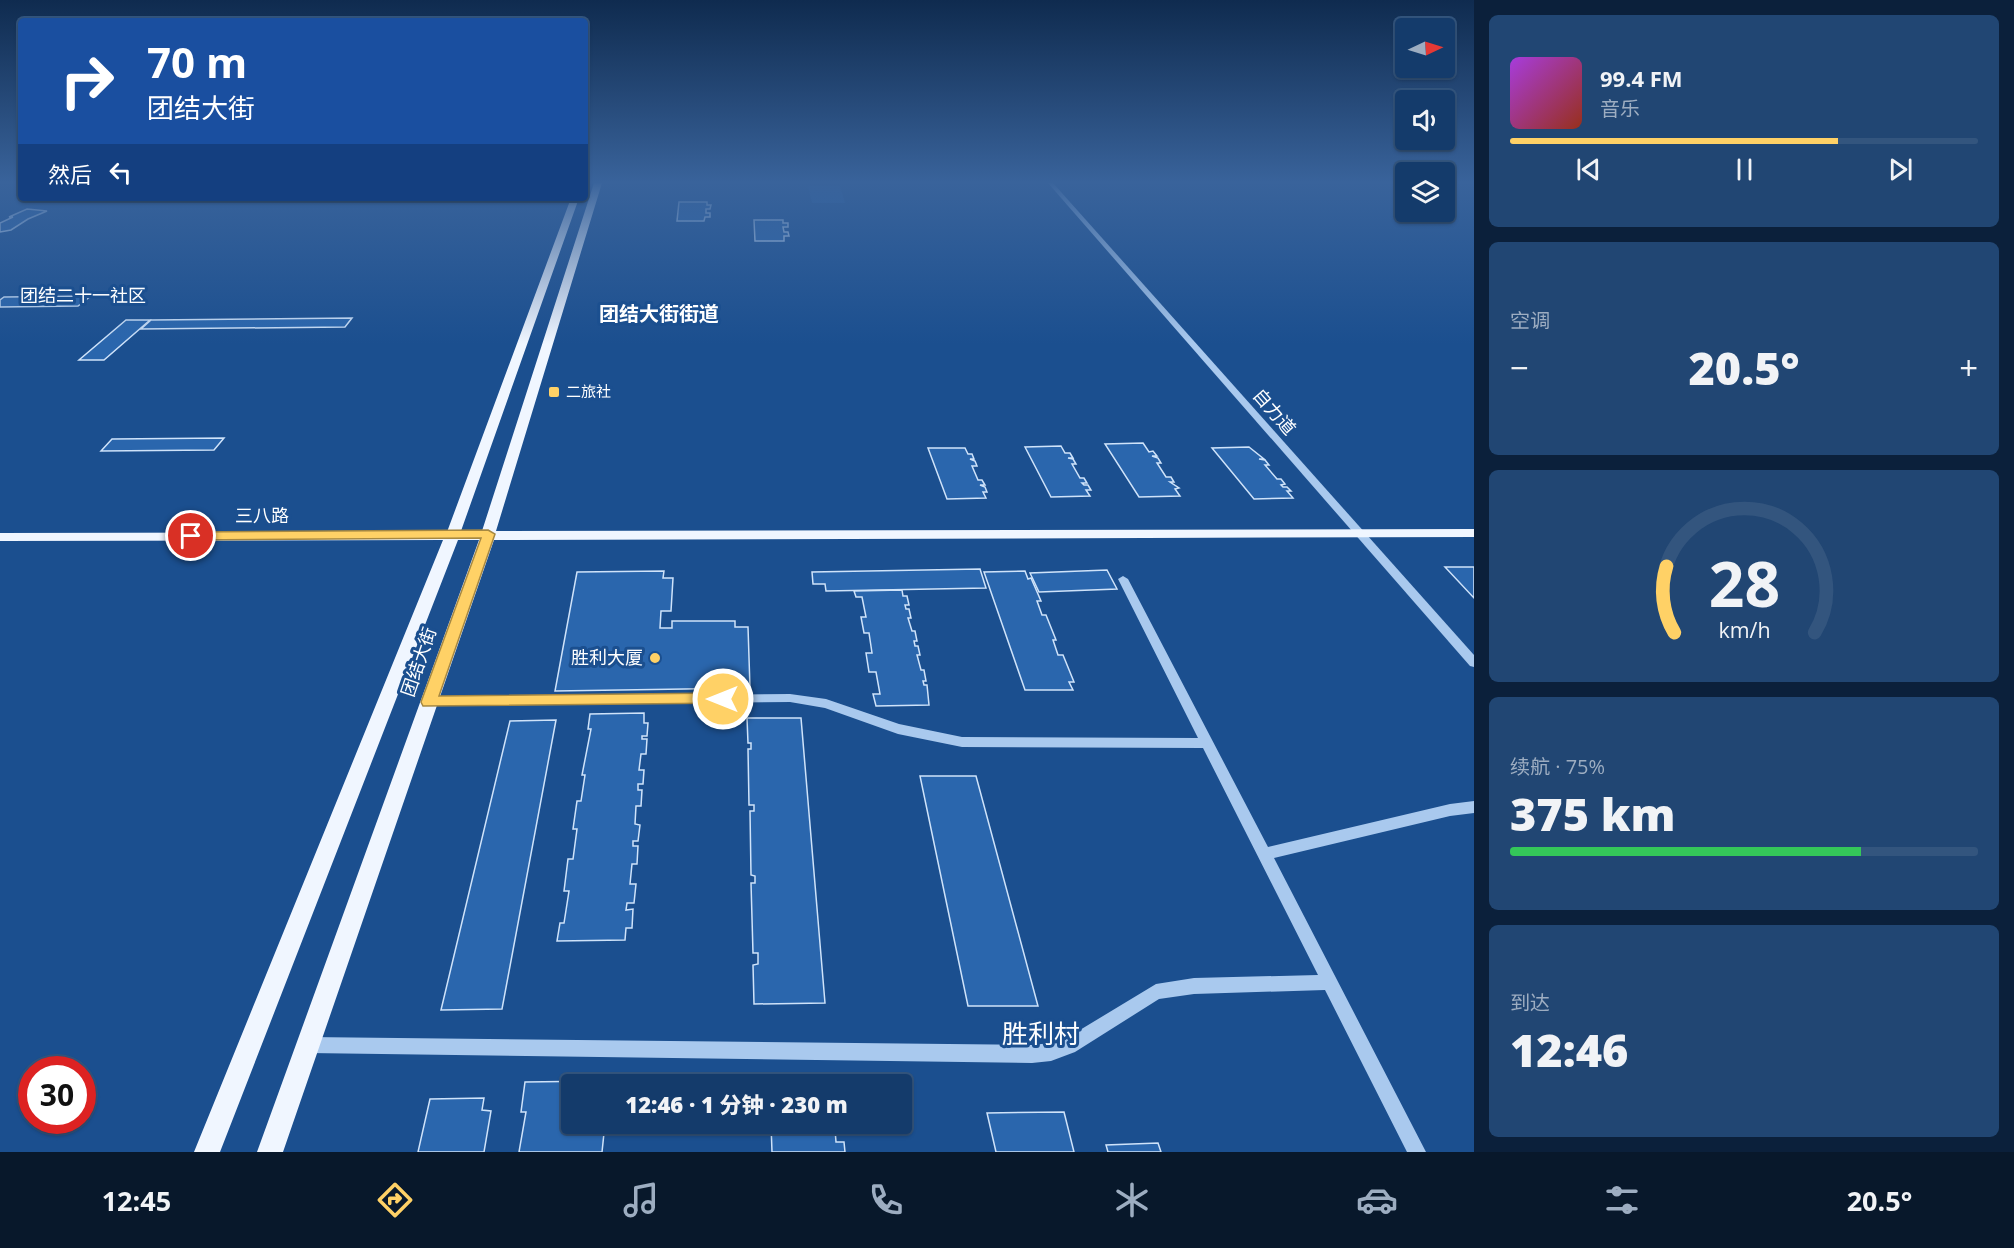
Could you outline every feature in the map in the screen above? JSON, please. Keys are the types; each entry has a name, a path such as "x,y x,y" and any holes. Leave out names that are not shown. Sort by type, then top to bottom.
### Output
{"main road":[{"name":"团结大街","path":"207,1152 453,534 561,237"},
{"name":"团结大街","path":"270,1152 488,534 581,237"},
{"name":"三八路","path":"0,537 1474,533"}],"street":[{"name":"自力道","path":"1097,237 1474,663"},
{"path":"1123,579 1417,1152"},
{"path":"429,702 790,698 826,704 898,729 962,742 1208,743"},
{"path":"1264,854 1450,810 1474,807"},
{"path":"308,1045 1032,1054 1051,1052 1069,1046 1156,992 1194,986 1330,982"}],"building":[{"path":"755,237 784,237 784,241 755,241"},
{"path":"91,296 78,306 0,307 0,300 4,297"},
{"path":"352,318 345,327 141,329 151,320"},
{"path":"126,320 150,320 104,360 79,360"},
{"path":"224,438 214,450 101,451 112,439"},
{"path":"1143,443 1149,452 1153,451 1157,456 1152,456 1158,458 1161,463 1157,463 1166,477 1171,477 1174,482 1170,482 1179,488 1175,489 1180,496 1139,497 1105,444"},
{"path":"1061,446 1065,453 1070,453 1073,458 1068,458 1073,459 1076,464 1072,464 1080,478 1084,478 1087,483 1082,483 1088,485 1091,490 1086,490 1090,496 1051,497 1025,447"},
{"path":"1249,447 1264,459 1259,459 1265,460 1269,465 1265,465 1277,479 1281,479 1285,484 1281,485 1291,491 1287,491 1293,498 1254,499 1212,448"},
{"path":"928,448 965,448 968,454 972,454 974,459 970,459 975,461 977,466 972,466 978,480 982,480 985,485 980,485 985,487 987,492 983,492 986,498 947,499"},
{"path":"1445,567 1474,567 1474,598"},
{"path":"980,569 986,588 826,591 825,584 813,584 812,572"},
{"path":"1107,570 1117,589 1039,592 1030,573"},
{"name":"胜利大厦","path":"664,571 663,578 673,578 671,611 661,611 660,628 672,628 672,621 735,621 735,627 748,627 750,688 555,691 577,572"},
{"path":"1025,571 1028,579 1031,578 1041,601 1037,601 1042,615 1046,615 1056,640 1053,640 1058,655 1063,655 1074,682 1069,682 1073,690 1025,690 984,572"},
{"path":"902,590 903,596 907,596 909,605 905,605 906,609 909,609 911,618 908,618 912,631 915,631 917,641 914,641 915,646 918,646 920,655 917,655 921,670 924,670 926,681 923,681 924,685 927,685 929,705 876,706 873,694 880,694 876,672 869,672 866,653 872,653 869,633 864,633 861,617 866,617 862,597 856,597 854,591"},
{"path":"644,713 644,723 648,723 647,736 642,736 642,739 647,739 646,754 641,754 639,770 644,770 643,784 638,784 638,790 642,790 641,806 636,806 635,824 640,825 638,841 633,841 633,846 638,846 637,864 632,864 630,884 636,884 634,903 627,903 626,910 633,909 632,928 626,928 625,940 557,941 560,923 564,923 569,891 564,891 568,859 573,859 577,829 573,829 577,801 581,801 585,775 582,775 591,729 588,729 590,714"},
{"path":"747,718 801,718 825,1003 754,1004 753,965 758,964 758,953 753,953 751,883 755,883 755,876 751,875 750,811 754,811 754,805 749,805 748,749 751,749 751,743 748,743"},
{"path":"556,720 502,1009 441,1010 510,721"},
{"path":"920,776 976,776 1038,1006 968,1006"},
{"path":"525,1082 561,1082 561,1134 604,1134 602,1152 519,1152 526,1112 521,1112"},
{"path":"484,1098 482,1110 491,1111 484,1152 418,1152 430,1099"},
{"path":"1064,1112 1074,1152 996,1152 987,1113"},
{"path":"771,1134 835,1134 836,1142 844,1142 845,1152 772,1152"},
{"path":"1158,1143 1161,1152 1108,1152 1106,1145"}],"place":[{"name":"二旅社","path":"554,392"},
{"name":"胜利大厦","path":"655,658"}],"district":[{"name":"团结二十一社区","path":"83,296"},
{"name":"团结大街街道","path":"659,314"},
{"name":"胜利村","path":"1041,1034"}],"route":[{"path":"191,536 488,534 429,702 723,699"}]}
